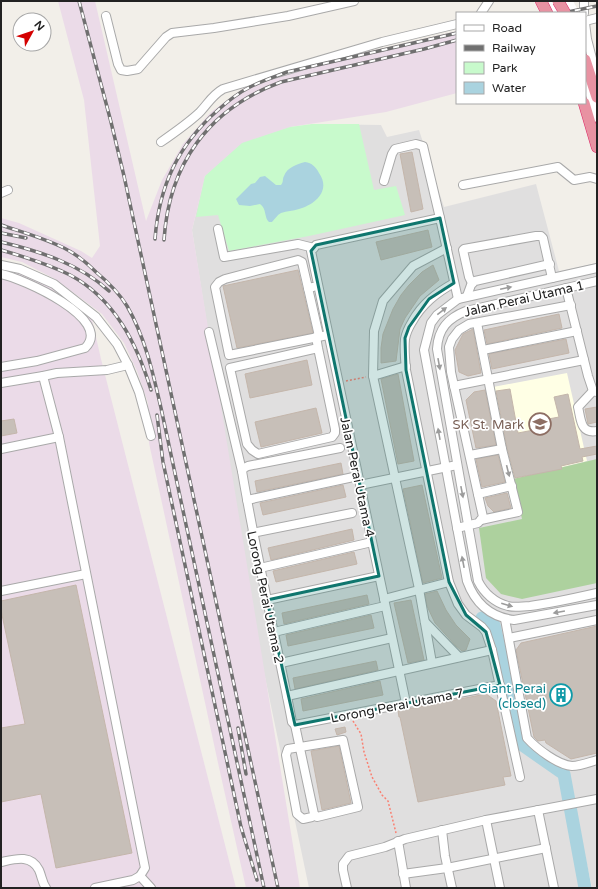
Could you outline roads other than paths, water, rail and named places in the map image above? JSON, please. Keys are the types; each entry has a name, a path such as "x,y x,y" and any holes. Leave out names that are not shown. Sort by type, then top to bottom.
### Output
{"highway":[{"path":"541,1 546,12"},
{"path":"558,1 564,12"},
{"path":"586,63 597,97"},
{"path":"584,104 597,147"}],"street":[{"path":"106,16 118,64 121,70 127,71 138,69 166,37 172,33 288,16 354,1"},
{"path":"482,12 489,1"},
{"path":"584,1 584,12"},
{"path":"586,22 597,18"},
{"path":"162,142 193,118 212,97 222,89 382,42 456,24"},
{"path":"586,39 597,78"},
{"path":"586,81 597,118"},
{"path":"384,181 392,154 395,149 416,144 423,146 458,299"},
{"path":"463,185 558,167 574,180 590,177 597,179"},
{"path":"218,228 224,257 298,244 312,249 316,245 440,218"},
{"path":"472,283 468,277 464,249 536,236 541,236 543,238 552,278"},
{"path":"432,664 419,589 394,479 373,376 374,331 383,301 413,266 447,248"},
{"name":"Jalan Perai Utama 4","path":"312,249 328,335 406,703"},
{"path":"318,348 230,368 247,444 258,454 332,437 335,433 318,348 317,337 308,288 302,262 298,260 225,279 215,286 229,355 317,337 328,335"},
{"name":"Jalan Perai Utama 1","path":"467,296 472,283 550,264"},
{"path":"1,265 20,269 54,284 96,317 117,344 128,365 151,436"},
{"name":"Jalan Perai Utama 1","path":"505,619 497,616 479,604 470,591 466,581 424,350 431,323 437,315 458,299 467,296 597,268"},
{"path":"1,274 30,285 54,297 77,312 86,323 91,334 88,345 85,348 37,361 1,367"},
{"name":"Jalan Perai Utama 1","path":"597,282 466,311 458,314 445,325 440,331 437,340 437,349 478,582 482,589 490,597 502,604 515,607 555,603 597,593"},
{"path":"454,283 440,290 429,299 417,314 405,338 404,352 426,471 449,582 458,604 466,616 482,627 486,632 492,650 520,777"},
{"path":"308,288 318,286"},
{"path":"566,288 588,376 595,392 578,407 583,427 586,431 597,431"},
{"name":"Jalan Perai Utama 1","path":"481,520 483,517 451,372 449,347 452,338 459,330 469,324 571,305"},
{"path":"457,528 468,526 481,520 518,512 502,449 477,323"},
{"path":"483,350 577,331"},
{"name":"Lorong Perai Utama 2","path":"210,332 243,470 252,533 281,663 292,722 295,725 314,814"},
{"path":"454,386 584,360"},
{"path":"1,383 57,373 107,370 128,365"},
{"path":"373,376 406,366"},
{"path":"43,376 59,437 145,868 140,876 133,880 95,888"},
{"path":"1,449 59,437"},
{"path":"243,470 340,448"},
{"path":"470,455 502,449"},
{"path":"360,485 457,465"},
{"path":"247,500 358,476"},
{"path":"478,494 512,486"},
{"path":"252,533 352,513"},
{"path":"260,568 372,542"},
{"path":"1,592 86,574"},
{"path":"267,600 379,576"},
{"path":"274,632 385,602 419,589 449,582"},
{"path":"597,605 514,620 505,619 527,738 549,756 566,765 574,766 597,760"},
{"path":"509,638 597,620"},
{"path":"425,622 459,657"},
{"path":"281,663 392,638"},
{"path":"287,696 492,650"},
{"name":"Lorong Perai Utama 7","path":"295,725 500,685"},
{"path":"343,740 358,807 316,817 314,814 312,817 303,819 297,814 286,755 288,749 300,748 343,740"},
{"path":"347,888 343,864 349,856 385,847 398,841 442,830 597,799"},
{"path":"538,810 554,888"},
{"path":"486,820 500,888"},
{"path":"442,830 452,888"},
{"path":"398,841 406,888"},
{"path":"403,874 448,868 546,848"},
{"path":"1,862 20,858 31,861 38,870 43,886"},
{"path":"140,876 151,888"}],"water":[{"path":"305,162 312,164 317,169 323,185 320,196 311,204 299,209 281,213 272,222 267,220 264,208 260,204 250,206 239,205 236,199 260,177 265,176 276,185 281,185 285,173 288,170 293,166"}],"waterway":[{"path":"482,618 494,625 521,744 564,774 585,888"}],"railway":[{"path":"79,1 124,176 278,888"},
{"path":"568,12 597,6"},
{"path":"155,239 157,220 166,184 182,152 204,123 237,95 246,89 287,72 456,33"},
{"path":"164,240 167,212 174,187 184,164 197,143 213,124 233,107 255,93 281,82 456,40"},
{"path":"1,225 56,244 68,250 89,265 113,288 127,306 139,330 144,343 161,408 264,888"},
{"path":"1,233 26,238"},
{"path":"1,242 44,254 72,266 85,273 109,291"},
{"path":"1,250 62,271 86,285 100,297 112,310 131,340 139,356 151,390"},
{"path":"157,415 163,462 241,827 257,880"},
{"path":"238,728 246,774"}],"place":[{"name":"SK St. Mark","path":"540,424"},
{"name":"Giant Perai (closed)","path":"561,695"}]}
